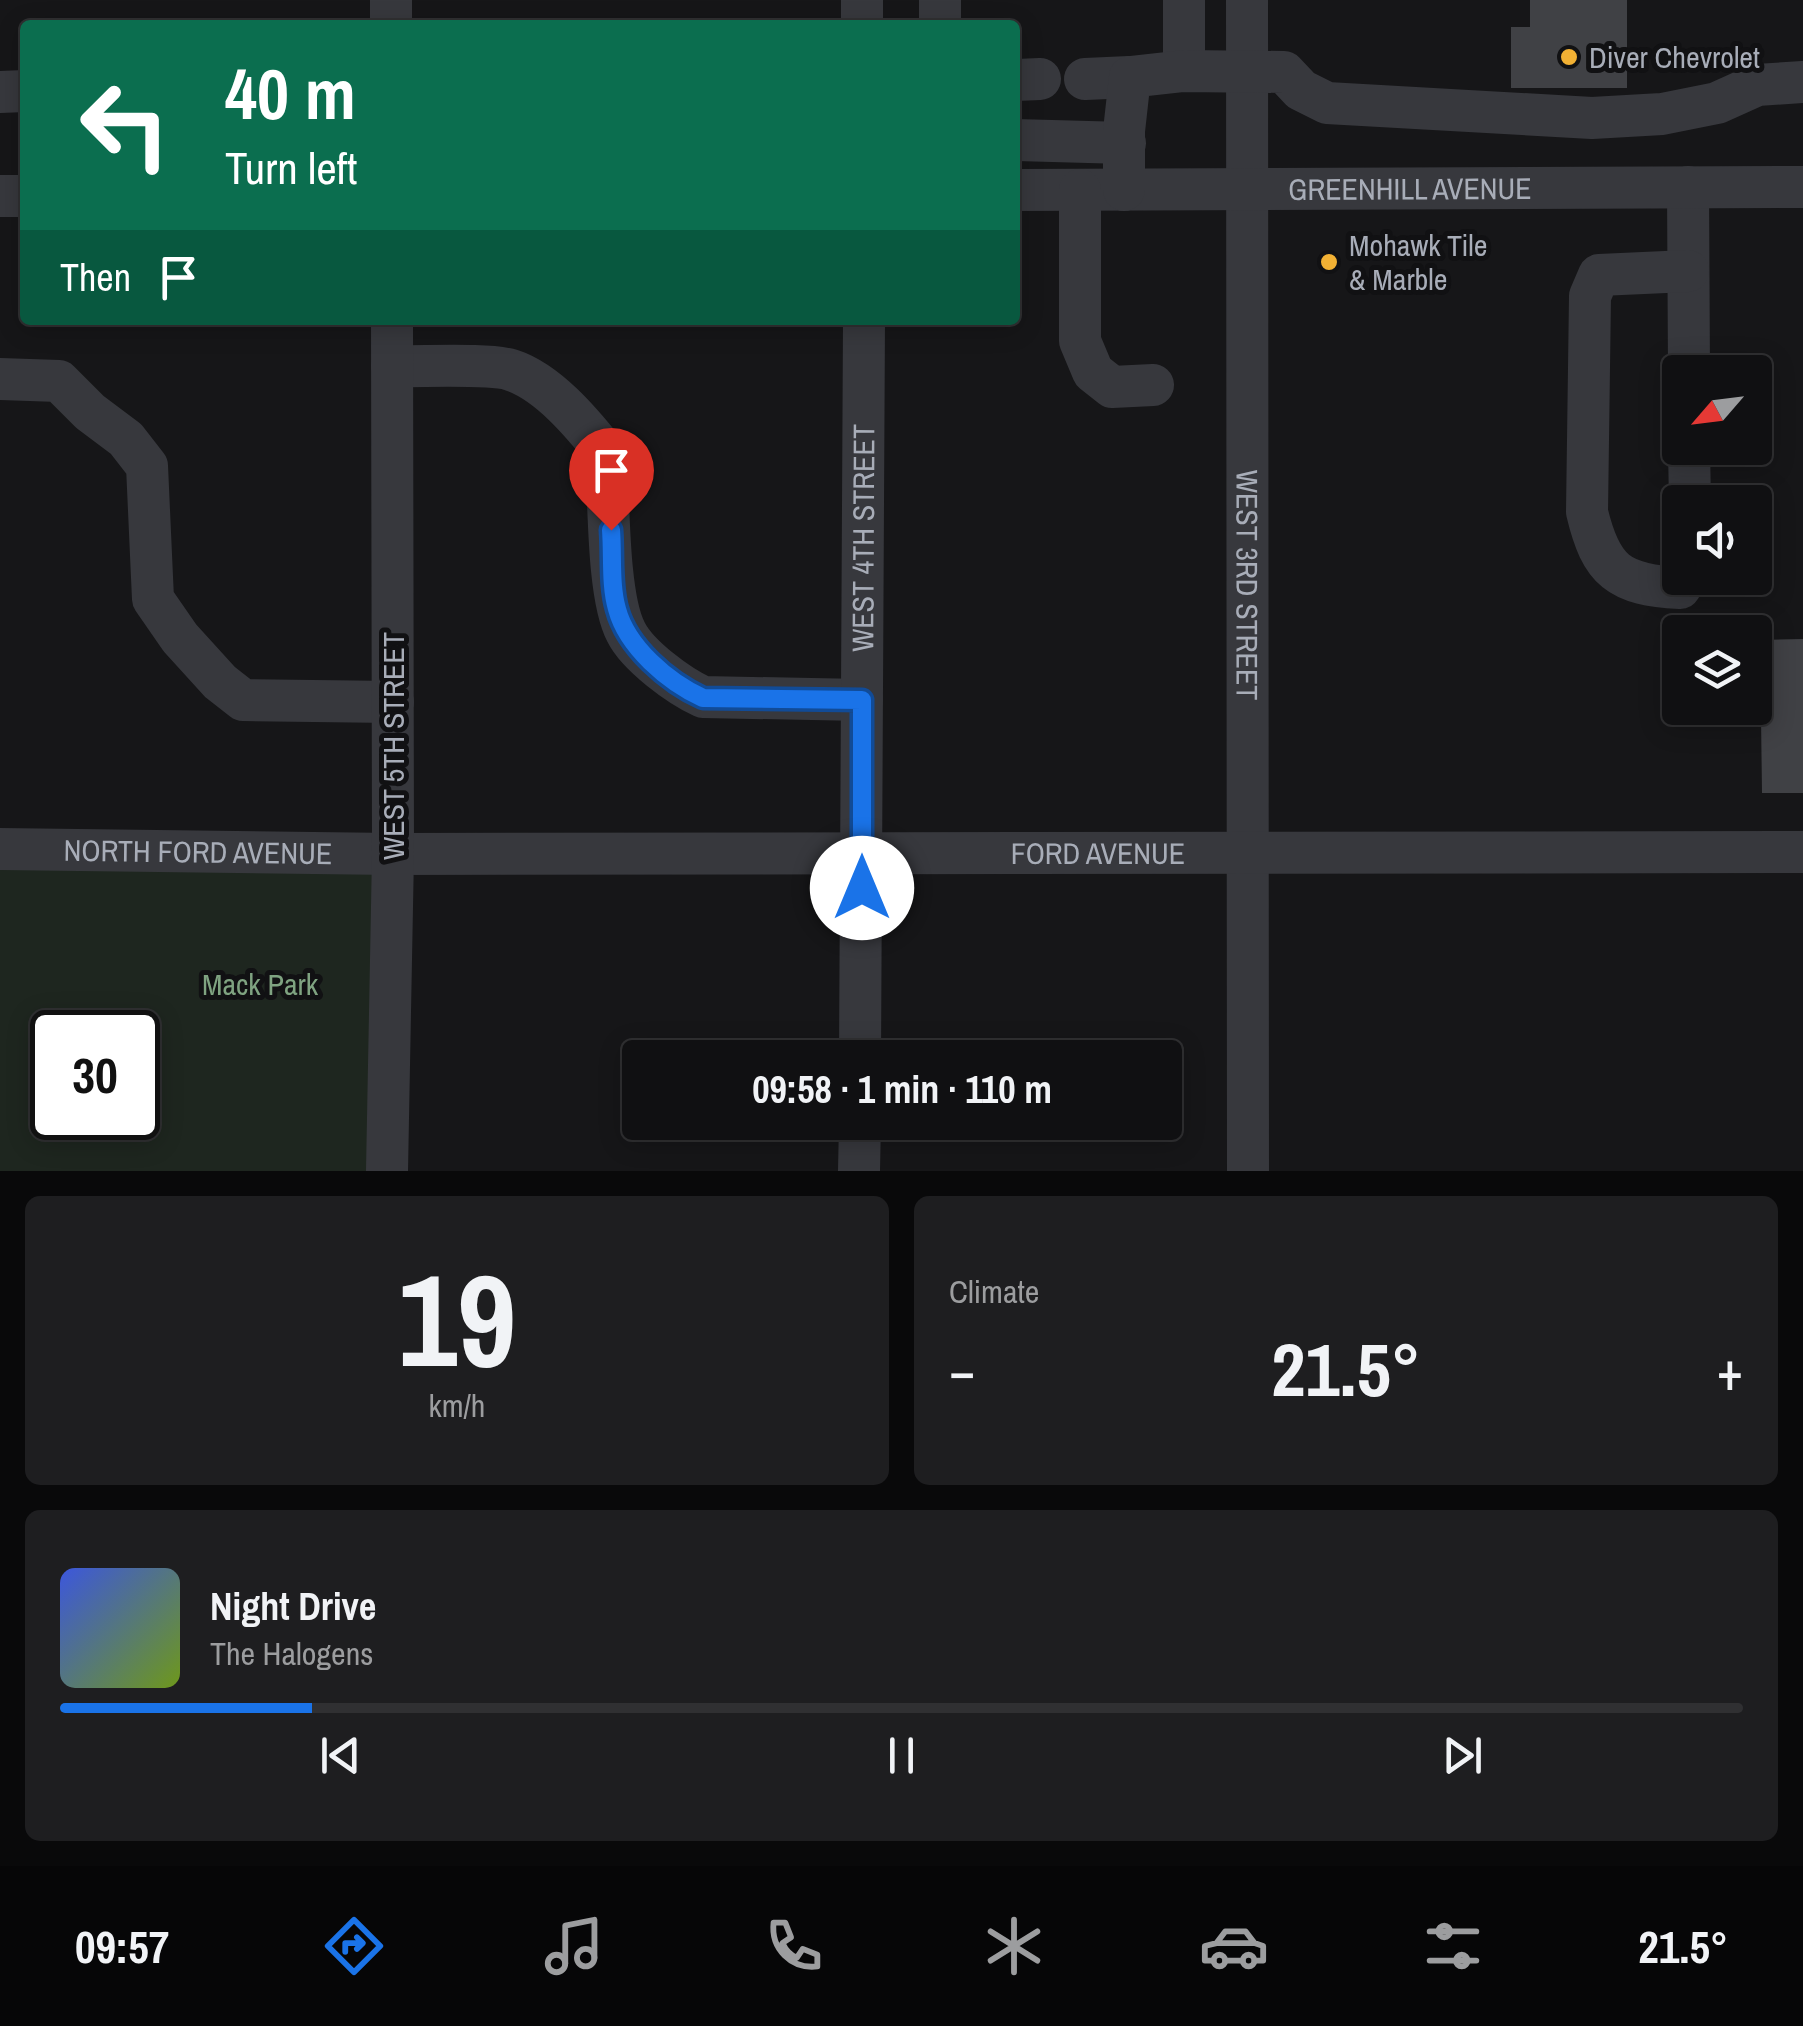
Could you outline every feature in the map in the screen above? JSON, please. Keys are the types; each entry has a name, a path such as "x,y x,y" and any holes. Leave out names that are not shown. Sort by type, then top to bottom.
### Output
{"street":[{"path":"1184,0 1184,72"},
{"name":"WEST 3RD STREET","path":"1247,0 1248,1171"},
{"path":"1085,78 1184,72 1284,72 1301,90 1327,104 1592,118 1662,114 1717,103 1757,85 1803,82"},
{"path":"1124,190 1107,143 1130,78"},
{"path":"1020,122 1071,126 1107,143"},
{"path":"1020,140 1107,143"},
{"path":"1688,187 1689,355"},
{"name":"GREENHILL AVENUE","path":"1020,190 1803,187"},
{"path":"1080,190 1080,341 1093,372 1112,388 1153,385"},
{"path":"1662,587 1626,580 1606,564 1595,546 1587,512 1590,296 1599,276 1688,272"},
{"name":"WEST 5TH STREET","path":"387,1171 393,854 392,325"},
{"name":"WEST 4TH STREET","path":"860,1040 864,325"},
{"path":"392,366 509,369 538,384 590,432 606,452 616,608 627,636 679,687 703,698 862,700"},
{"path":"0,379 58,381 126,439 147,466 153,599 180,638 220,682 243,700 393,702"},
{"name":"NORTH FORD AVENUE","path":"0,848 393,854"},
{"name":"FORD AVENUE","path":"393,854 1803,852"},
{"path":"860,1140 860,1171"}],"green space":[{"name":"Mack Park","path":"0,849 393,854 387,1171 0,1171"}],"building":[{"name":"Diver Chevrolet","path":"1530,0 1627,0 1627,88 1511,88 1511,27 1530,27"},
{"path":"1803,639 1803,793 1762,793 1761,725 1772,725 1772,640"}],"place":[{"name":"Diver Chevrolet","path":"1569,57"},
{"name":"Mohawk Tile & Marble","path":"1329,262"}],"route":[{"path":"611,530 616,608 627,636 679,687 703,698 862,700 862,888"}]}
